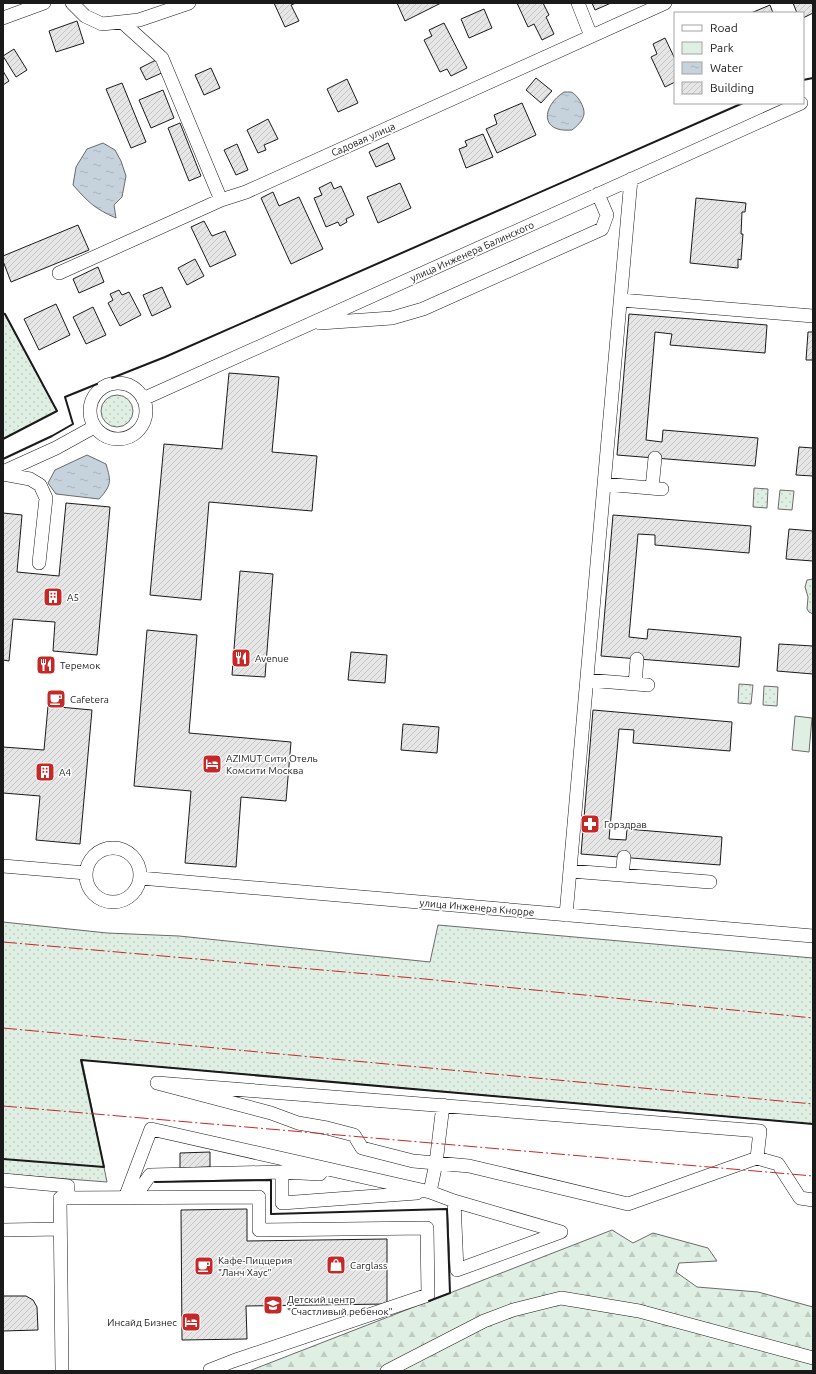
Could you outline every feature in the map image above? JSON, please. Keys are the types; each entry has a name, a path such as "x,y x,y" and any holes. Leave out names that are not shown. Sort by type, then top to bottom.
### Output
{"street":[{"path":"3,18 44,3"},
{"path":"72,3 85,16 102,24 139,20 189,3"},
{"path":"578,3 592,36"},
{"name":"Садовая улица","path":"59,273 221,200 246,192 666,3"},
{"path":"122,22 162,58 221,200"},
{"name":"улица Инженера Балинского","path":"143,399 800,104"},
{"path":"566,915 631,179"},
{"path":"311,324 392,318 423,309 602,230 607,215 598,194"},
{"path":"620,300 813,316"},
{"path":"120,383 130,385 138,391 143,399 146,408 145,418 141,427 134,434 125,438 115,439 106,436 94,427 90,413 90,403 98,391 106,385 120,383"},
{"path":"3,473 56,448 94,427"},
{"path":"604,484 657,489 655,458"},
{"path":"3,473 30,479 40,485 46,498 39,563"},
{"path":"587,680 641,685 637,659"},
{"path":"110,848 119,848 128,852 135,858 139,866 140,878 139,884 134,892 121,901 112,902 104,900 94,893 87,882 86,873 88,864 94,856 101,851 110,848"},
{"path":"622,875 624,857"},
{"path":"3,866 86,873"},
{"path":"570,870 710,882"},
{"name":"улица Инженера Кнорре","path":"140,878 813,936"},
{"path":"757,1158 760,1131 157,1083 271,1113 298,1123 354,1135 362,1148 413,1161 469,1166 628,1204 757,1158 778,1164 800,1198 813,1200"},
{"path":"430,1192 436,1163 443,1106"},
{"path":"130,1198 151,1129 430,1192 454,1201 561,1232 457,1270 454,1201"},
{"path":"282,1172 282,1203 430,1192"},
{"path":"130,1198 150,1175 282,1172 355,1176"},
{"path":"3,1180 68,1186 68,1198"},
{"path":"62,1371 60,1198 259,1197 259,1230 427,1228 428,1295 233,1361 210,1371"},
{"path":"3,1230 60,1228"},
{"path":"387,1371 484,1321 513,1310 561,1298 639,1311 813,1358"}],"green space":[{"path":"3,311 57,411 3,439"},
{"path":"117,395 128,400 133,411 128,422 117,427 106,422 101,411 106,400"},
{"path":"754,488 768,489 767,508 753,507"},
{"path":"780,490 794,491 792,510 778,509"},
{"path":"813,579 813,614 807,609 808,597 805,587 807,580"},
{"path":"739,684 753,685 751,704 738,703"},
{"path":"764,686 778,687 777,706 763,705"},
{"path":"795,716 812,718 809,752 792,750"},
{"path":"3,922 107,933 179,936 430,962 438,925 813,958 813,1124 82,1060 107,1182 3,1174"},
{"path":"612,1230 633,1243 653,1233 708,1248 717,1261 679,1263 676,1272 697,1287 758,1292 813,1307 813,1371 249,1371"}],"water":[{"path":"564,92 571,92 576,95 582,104 584,111 581,121 572,130 561,130 554,127 549,123 547,117 551,104"},
{"path":"103,143 115,150 121,161 126,176 122,197 114,205 116,218 92,204 73,185 76,167 87,149"},
{"path":"87,455 106,464 109,475 109,483 103,494 99,499 56,494 48,483 55,470"}],"building":[{"path":"274,3 296,3 291,5 299,21 285,27"},
{"path":"397,3 441,3 405,21"},
{"path":"517,3 543,3 549,15 546,17 554,34 542,40 534,24 528,27"},
{"path":"592,3 611,3 595,10"},
{"path":"793,3 813,3 813,13 804,18 804,12 797,12"},
{"path":"770,5 773,12 753,12"},
{"path":"484,9 492,28 469,38 461,19"},
{"path":"77,21 84,43 56,52 49,31"},
{"path":"444,23 467,68 451,76 447,69 440,72 424,40 432,36 429,30"},
{"path":"665,38 674,57 674,82 665,87 651,57 657,54 653,44"},
{"path":"14,49 27,70 16,77 3,56"},
{"path":"158,59 164,72 146,80 140,68"},
{"path":"211,68 220,88 204,95 195,75"},
{"path":"3,71 9,81 3,85"},
{"path":"536,78 552,91 541,103 526,90"},
{"path":"347,79 358,103 338,112 327,89"},
{"path":"122,83 146,142 131,148 106,89"},
{"path":"163,90 174,118 151,128 139,100"},
{"path":"522,103 536,135 497,153 486,129 497,124 494,115"},
{"path":"268,119 278,139 264,145 266,150 258,153 247,130"},
{"path":"180,123 201,176 189,181 168,128"},
{"path":"483,134 493,157 466,168 459,149 467,146 465,141"},
{"path":"388,143 395,159 376,167 369,152"},
{"path":"237,144 248,170 236,175 224,150"},
{"path":"331,182 334,189 341,186 354,215 346,219 347,222 340,226 338,222 326,227 314,198 322,195 319,188"},
{"path":"400,183 411,208 378,223 367,197"},
{"path":"273,192 279,206 299,197 323,249 291,264 261,198"},
{"path":"696,198 746,203 745,212 742,212 741,234 743,234 741,260 738,259 738,268 690,263"},
{"path":"204,221 212,236 225,231 236,255 210,267 191,227"},
{"path":"78,225 89,250 11,282 3,261 3,256"},
{"path":"195,259 204,276 187,285 178,268"},
{"path":"98,267 104,282 79,293 73,279"},
{"path":"162,287 171,307 152,316 143,295"},
{"path":"119,290 122,295 129,292 141,315 120,326 108,303 113,300 110,294"},
{"path":"56,304 70,335 39,350 24,319"},
{"path":"93,307 106,335 86,344 73,317"},
{"path":"629,314 767,325 765,353 670,345 672,334 655,332 646,440 662,442 663,430 758,438 755,466 617,455"},
{"path":"808,332 813,332 813,360 806,360"},
{"path":"229,373 279,377 272,452 317,456 312,511 209,502 201,600 150,595 164,444 222,449"},
{"path":"799,447 813,448 813,476 796,475"},
{"name":"А5","path":"66,503 110,507 97,655 53,651 55,622 13,619 9,661 3,660 3,513 22,515 17,572 59,576"},
{"path":"613,515 751,526 749,553 655,545 655,535 638,534 629,637 647,639 648,629 741,637 739,667 601,656"},
{"path":"789,529 813,531 813,561 786,559"},
{"path":"240,571 273,574 265,677 232,675"},
{"name":"AZIMUT Сити Отель Комсити Москва","path":"147,630 197,635 189,733 291,742 286,801 241,797 236,867 185,863 191,791 134,786"},
{"path":"779,644 813,646 813,674 777,671"},
{"path":"351,652 387,655 385,683 348,680"},
{"name":"А4","path":"48,706 92,710 80,844 36,840 40,796 3,793 3,747 44,750"},
{"path":"593,710 732,722 730,751 633,743 634,730 619,729 609,839 626,840 627,829 722,837 720,865 581,854"},
{"path":"403,724 439,727 437,753 401,750"},
{"path":"210,1152 210,1167 180,1168 180,1153"},
{"path":"247,1209 247,1241 387,1239 387,1304 246,1306 247,1339 182,1340 181,1210"},
{"path":"3,1296 26,1296 33,1300 37,1307 38,1330 3,1331"}],"wall":[{"path":"804,80 813,78"},
{"path":"112,378 165,357 741,104"},
{"path":"3,439 57,411 5,314"},
{"path":"3,459 52,436 73,424 65,397 97,384"},
{"path":"3,1159 104,1167 81,1060 813,1124"},
{"path":"155,1182 271,1180 271,1214 447,1209 450,1293 429,1301"}],"power":[{"path":"3,942 425,979 813,1018"},
{"path":"3,1028 813,1104"},
{"path":"3,1106 813,1176"}],"place":[{"name":"А5","path":"53,597"},
{"name":"Avenue","path":"241,658"},
{"name":"Теремок","path":"46,665"},
{"name":"Cafetera","path":"56,699"},
{"name":"AZIMUT Сити Отель Комсити Москва","path":"212,764"},
{"name":"А4","path":"45,772"},
{"name":"Горздрав","path":"590,824"},
{"name":"Carglass","path":"336,1265"},
{"name":"Кафе-Пиццерия \"Ланч Хаус\"","path":"204,1266"},
{"name":"Детский центр \"Счастливый ребенок\"","path":"273,1305"},
{"name":"Инсайд Бизнес","path":"191,1322"}]}
